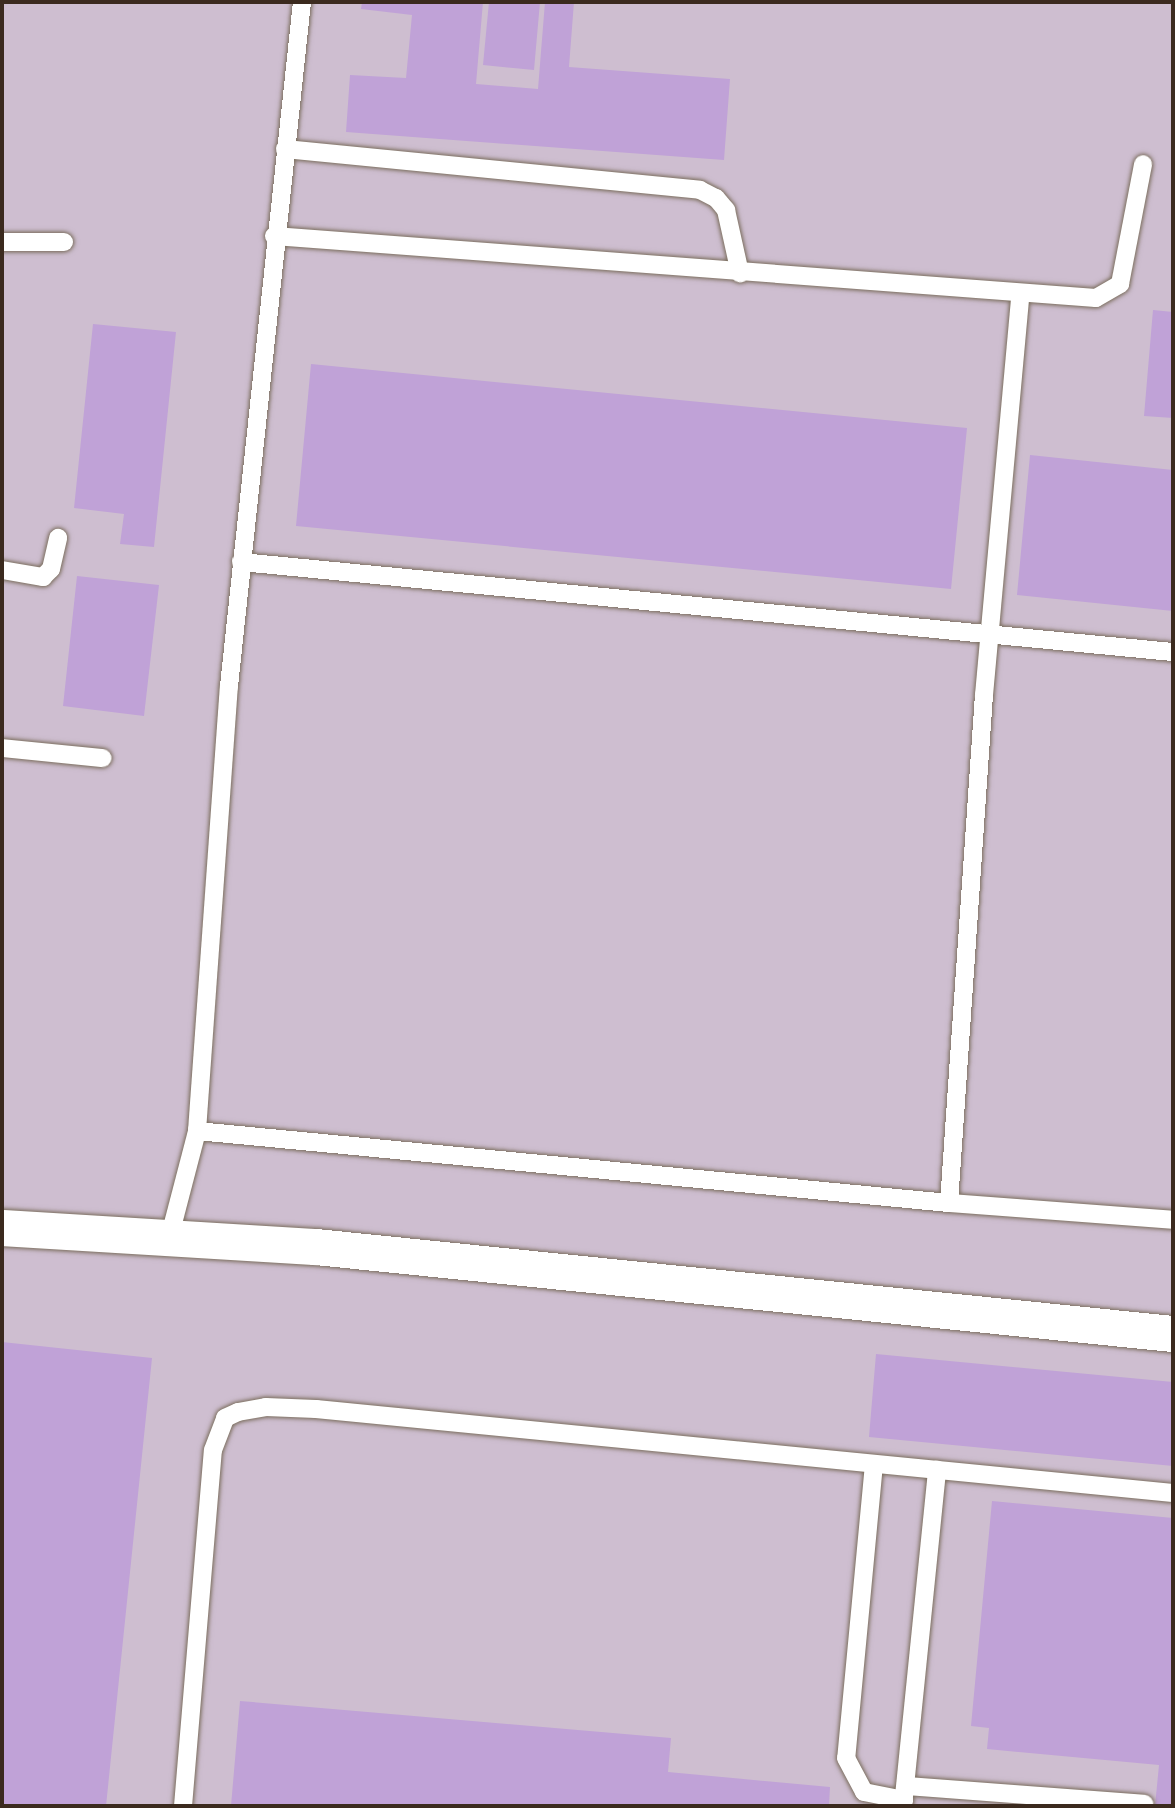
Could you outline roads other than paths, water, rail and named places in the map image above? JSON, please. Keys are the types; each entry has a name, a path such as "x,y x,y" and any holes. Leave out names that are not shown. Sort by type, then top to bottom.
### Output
{"street":[{"path":"2,1228 170,1235 1173,1334"}],"lane":[{"path":"170,1235 197,1131 241,562 274,236 302,2"},
{"path":"285,149 700,190 726,210 740,273"},
{"path":"274,236 1020,296 1096,298 1108,295 1120,284 1143,164"},
{"path":"2,242 64,242"},
{"path":"949,1203 991,633 1020,296"},
{"path":"2,570 43,577 51,569 58,538"},
{"path":"241,562 1173,652"},
{"path":"2,748 103,758"},
{"path":"197,1131 949,1203 1173,1220"},
{"path":"183,1806 213,1450 225,1418 266,1407 316,1409 1173,1493"},
{"path":"874,1464 846,1758 864,1792 904,1797 1144,1804"},
{"path":"904,1797 937,1470"}]}
